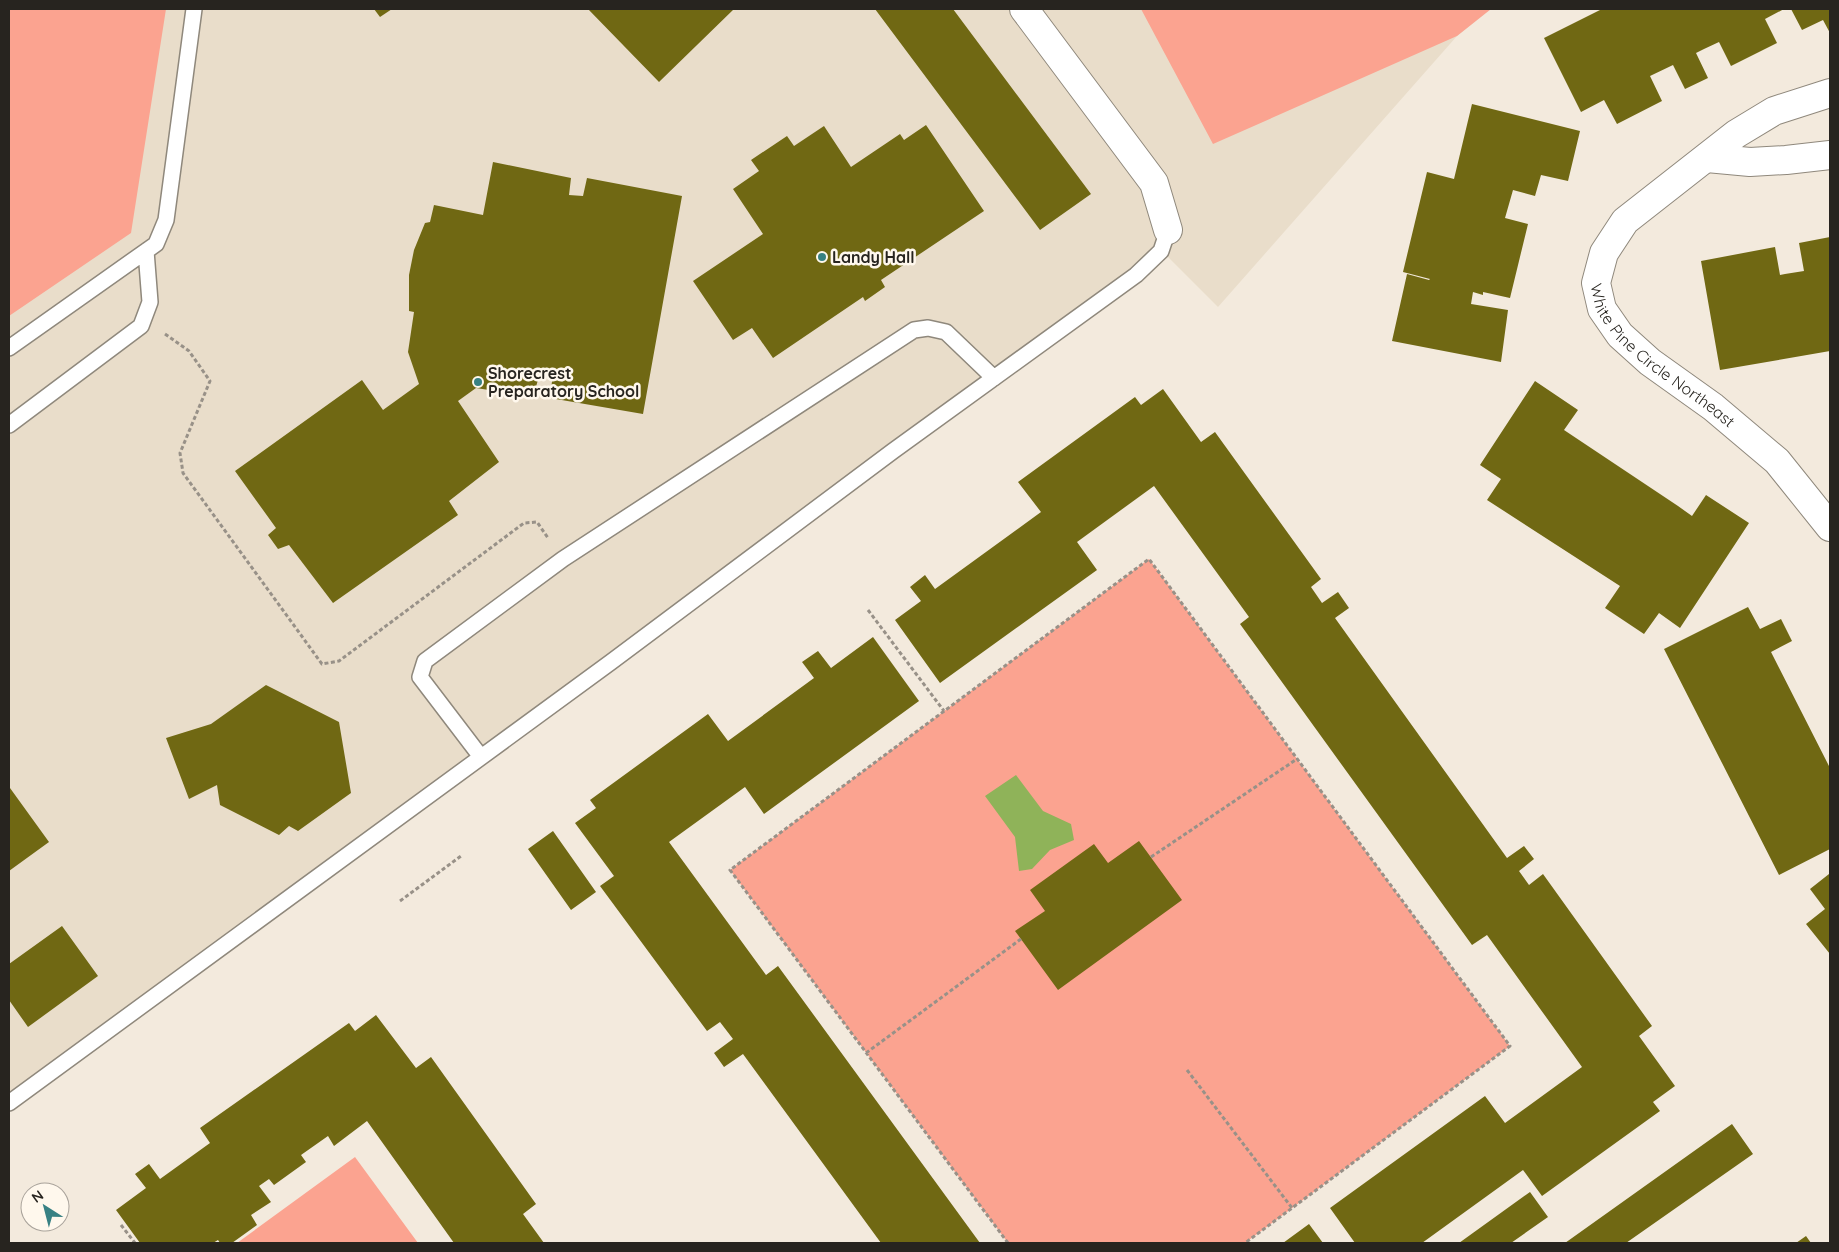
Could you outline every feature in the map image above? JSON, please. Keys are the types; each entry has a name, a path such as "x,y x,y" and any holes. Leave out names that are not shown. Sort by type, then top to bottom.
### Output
{"street":[{"path":"1024,9 1154,183 1168,230"},
{"name":"White Pine Circle Northeast","path":"1830,93 1774,111 1736,134 1625,221 1604,253 1596,283 1602,309 1620,335 1650,362 1713,407 1777,461 1830,527"},
{"path":"1707,158 1750,162 1830,155"}],"lane":[{"path":"9,348 156,244 166,220 194,9"},
{"path":"9,1103 1136,275 1162,251 1168,230"},
{"path":"9,425 141,326 150,302 146,250"},
{"path":"481,757 420,677 426,662 564,559 914,330 928,328 946,332 994,378"}],"path":[{"path":"144,319 189,351 210,382 180,453 183,473 322,664 340,661 524,523 537,522 564,559"},
{"path":"1008,1243 730,870 1148,559 1510,1046 1245,1243"},
{"path":"868,610 944,711"},
{"path":"1151,857 1297,759"},
{"path":"400,901 461,856"},
{"path":"866,1053 1021,939"},
{"path":"1188,1070 1292,1208"},
{"path":"121,1224 135,1243"}],"shaded area":[{"path":"9,9 1491,9 1457,36 1218,307 1162,251 9,1103"},
{"path":"9,9 166,9 131,233 9,316"},
{"path":"1141,9 1491,9 1457,36 1213,144"},
{"path":"1149,559 1510,1046 1245,1243 1008,1243 730,870"},
{"path":"1016,775 1043,811 1071,824 1074,840 1050,850 1032,869 1019,871 1015,837 985,796"},
{"path":"355,1157 418,1243 237,1243"}],"building":[{"path":"374,9 392,9 380,17"},
{"path":"588,9 734,9 659,82"},
{"path":"875,9 953,9 1091,194 1040,230"},
{"path":"1602,9 1784,9 1765,19 1777,43 1731,66 1719,42 1696,53 1708,78 1685,89 1673,65 1650,76 1662,101 1617,124 1604,100 1581,112 1544,38"},
{"path":"1791,9 1830,9 1830,33 1823,20 1802,30"},
{"path":"1472,104 1580,131 1568,181 1541,175 1535,196 1513,190 1505,218 1528,224 1510,298 1483,292 1483,295 1473,292 1471,304 1508,310 1501,362 1392,341 1407,274 1430,279 1403,272 1427,172 1454,179"},
{"name":"Landy Hall","path":"926,125 984,211 881,280 885,287 865,301 863,297 773,358 752,328 733,340 693,281 763,234 733,189 759,171 751,160 787,136 794,146 824,126 851,167 900,134 904,140"},
{"name":"Shorecrest Preparatory School","path":"493,162 571,178 569,195 583,196 587,178 682,196 643,414 550,398 553,373 540,373 533,397 476,388 458,401 499,462 449,501 458,515 333,603 289,545 278,549 268,535 276,528 235,471 362,380 383,410 419,384 408,352 414,312 409,311 409,275 414,250 425,223 430,222 434,205 483,215"},
{"path":"1830,237 1830,351 1720,370 1701,261 1775,247 1780,275 1804,271 1799,243"},
{"path":"1535,381 1578,410 1564,430 1692,516 1706,495 1749,523 1680,628 1659,613 1644,634 1605,608 1620,586 1487,500 1501,479 1480,465"},
{"path":"1163,389 1201,442 1215,432 1321,579 1311,587 1322,603 1338,592 1349,608 1335,618 1507,858 1524,846 1534,859 1519,871 1529,885 1543,874 1652,1026 1639,1036 1675,1086 1653,1102 1660,1111 1542,1196 1523,1170 1422,1243 1355,1243 1330,1208 1485,1096 1505,1123 1582,1067 1487,935 1472,945 1240,624 1249,617 1154,486 1077,542 1097,570 940,683 895,620 921,601 910,587 925,575 935,589 1041,512 1018,482 1135,397 1141,405"},
{"path":"1748,607 1760,629 1781,619 1792,641 1771,652 1830,768 1830,849 1779,875 1664,649"},
{"path":"873,637 919,701 764,814 745,787 669,842 766,975 778,966 980,1243 881,1243 743,1054 724,1067 714,1053 733,1039 720,1022 707,1031 600,886 614,876 575,823 596,808 590,800 708,714 728,741 814,678 802,662 818,651 831,668"},
{"path":"266,685 339,722 351,793 298,831 289,826 279,835 220,805 217,785 189,799 166,738 211,724"},
{"path":"9,789 49,842 9,871"},
{"path":"553,831 596,892 571,910 528,849"},
{"path":"1139,841 1182,900 1058,990 1015,931 1045,911 1030,890 1094,844 1108,863"},
{"path":"1829,874 1830,954 1806,924 1825,909 1810,889"},
{"path":"62,926 98,976 28,1027 9,1000 9,964"},
{"path":"376,1015 416,1068 431,1057 536,1204 523,1214 544,1243 454,1243 367,1121 334,1146 328,1136 301,1155 306,1162 274,1185 269,1179 259,1186 271,1202 251,1215 257,1225 232,1243 220,1243 218,1240 213,1243 140,1243 116,1210 146,1188 135,1174 149,1164 160,1179 210,1143 200,1128 349,1023 355,1031"},
{"path":"1732,1124 1753,1154 1626,1243 1565,1243"},
{"path":"1530,1192 1548,1217 1511,1243 1459,1243"},
{"path":"1309,1224 1323,1243 1283,1243"},
{"path":"1806,1236 1811,1243 1796,1243"}],"place":[{"name":"Landy Hall","path":"822,257"},
{"name":"Shorecrest Preparatory School","path":"478,382"}]}
